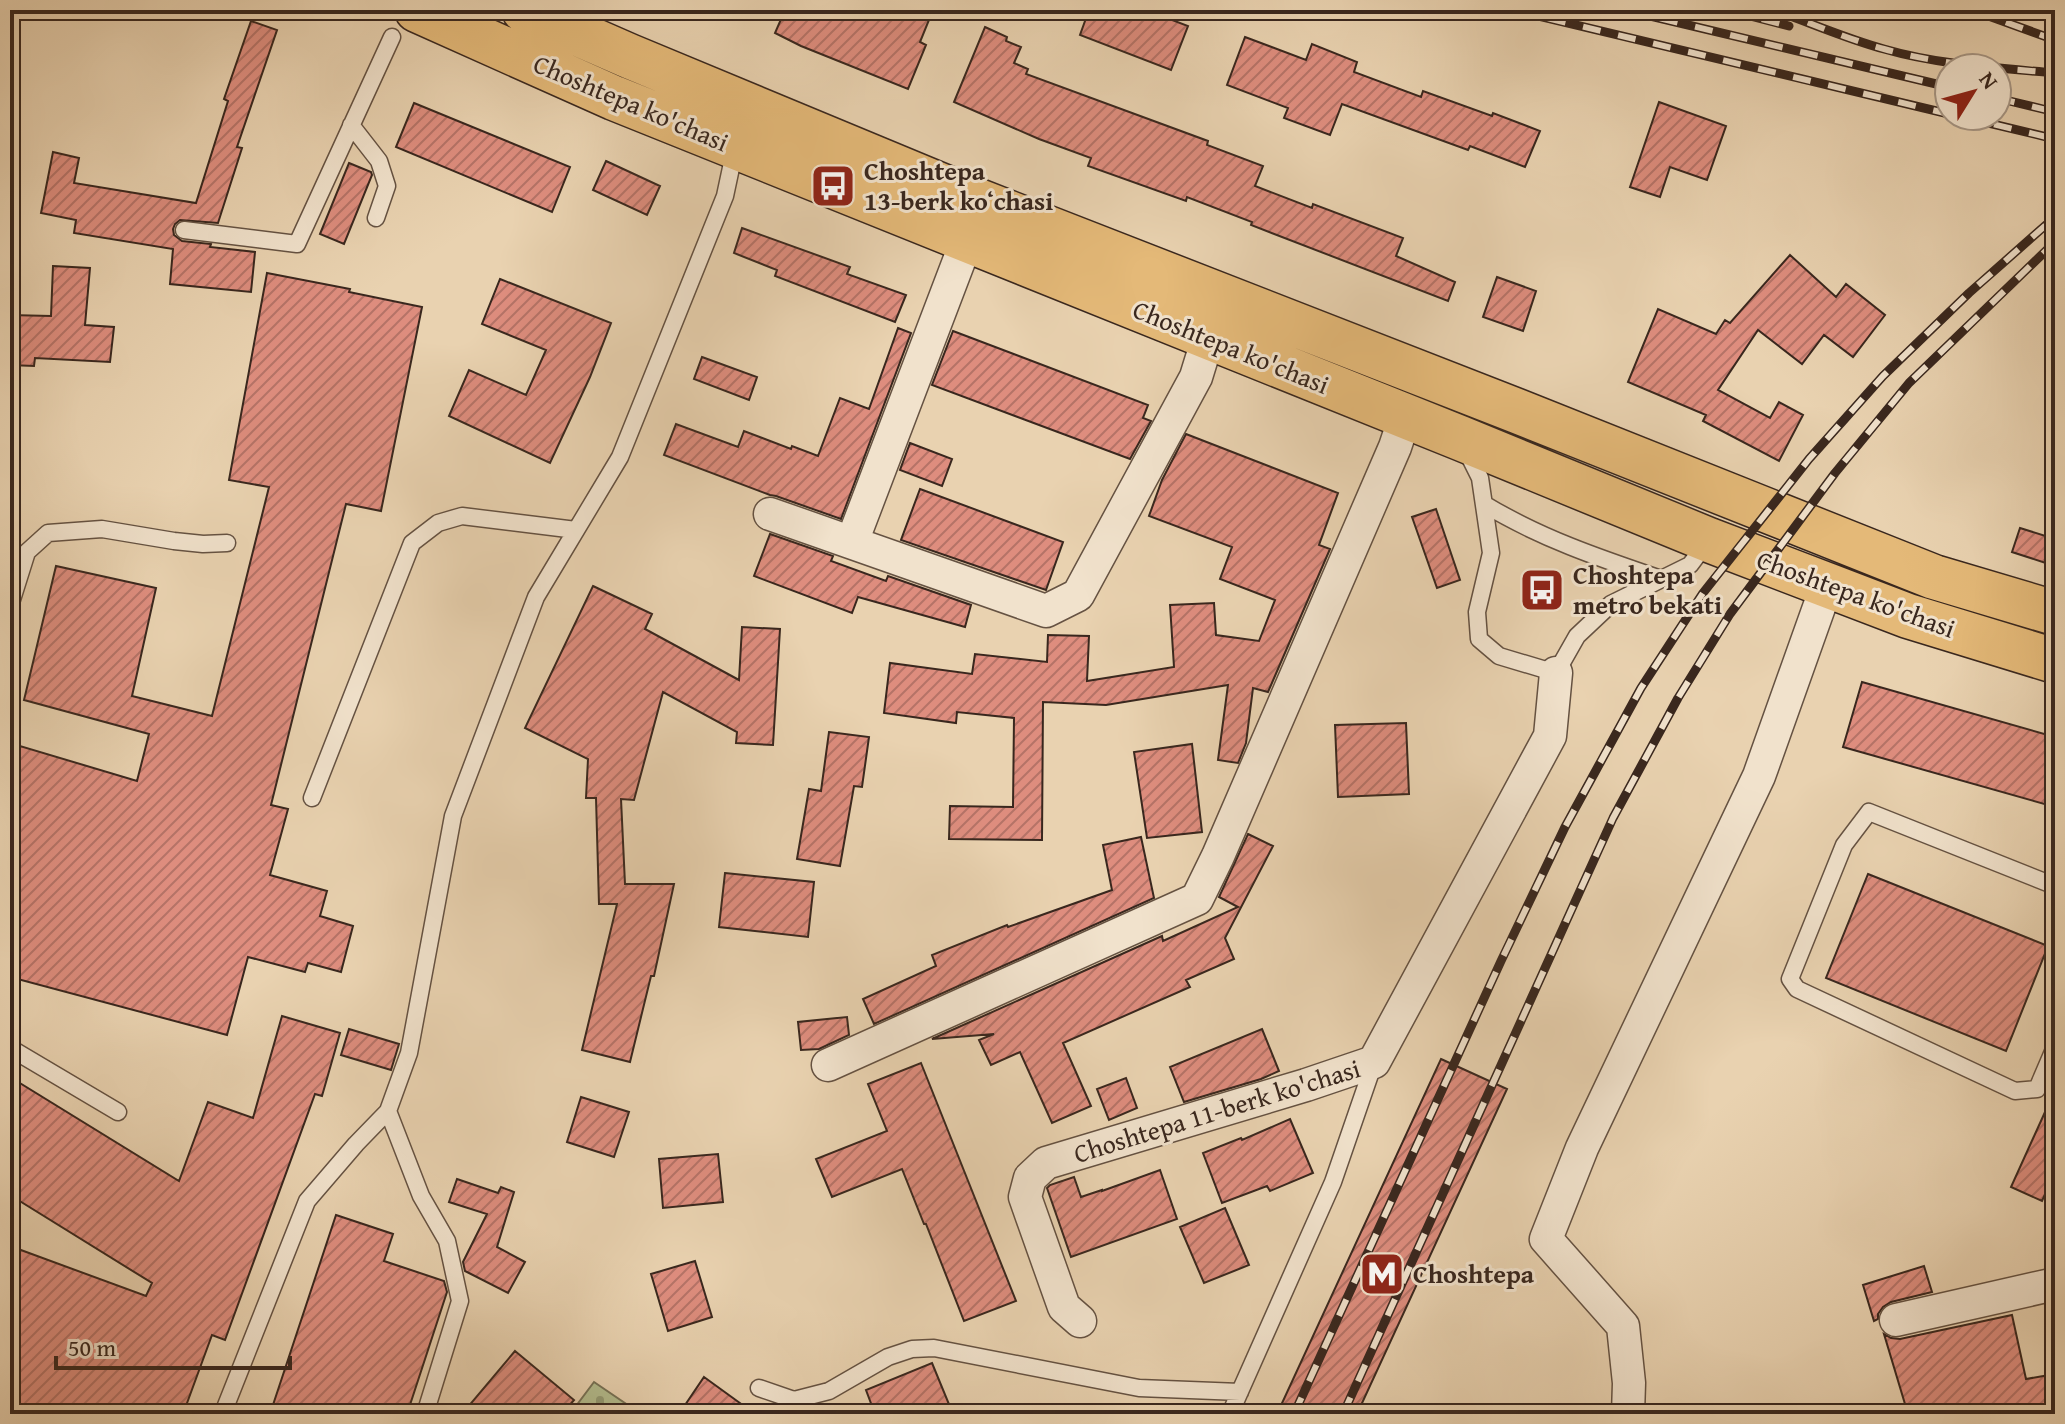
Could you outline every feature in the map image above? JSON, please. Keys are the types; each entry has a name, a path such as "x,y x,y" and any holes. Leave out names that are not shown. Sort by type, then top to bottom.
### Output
{"main road":[{"name":"Choshtepa ko'chasi","path":"524,10 991,206 1934,577 2055,613"},
{"name":"Choshtepa ko'chasi","path":"404,23 614,98 1709,540 1908,616 2055,661"}],"street":[{"path":"852,542 967,240"},
{"path":"770,514 1046,611 1078,595 1196,377 1208,338"},
{"path":"828,1065 1197,899 1382,477 1405,417"},
{"path":"1628,1414 1629,1383 1623,1326 1546,1239 1582,1148 1759,776 1827,585"},
{"name":"Choshtepa 11-berk ko'chasi","path":"1080,1321 1064,1307 1025,1197 1030,1178 1046,1163 1374,1062 1550,736 1556,673"},
{"path":"1896,1320 2055,1284"}],"lane":[{"path":"184,230 297,244 351,125 404,23"},
{"path":"351,125 379,161 387,186 376,218"},
{"path":"223,1413 307,1201 388,1111 409,1053 453,816 536,597 620,457 725,196 736,147"},
{"path":"1460,438 1480,478 1491,553 1477,612 1479,639 1499,656 1556,673 1577,636 1611,604 1690,565 1709,540"},
{"path":"1484,504 1516,524 1579,551 1661,579"},
{"path":"312,798 412,543 438,523 462,516 576,530"},
{"path":"10,606 27,552 48,533 102,529 174,541 227,543"},
{"path":"2055,886 1869,812 1844,845 1790,979 1797,989 2015,1091 2037,1089 2055,1047"},
{"path":"10,1048 118,1112"},
{"path":"1230,1414 1333,1182 1374,1062"},
{"path":"388,1111 421,1196 447,1241 460,1301 425,1414"},
{"path":"759,1388 794,1400 829,1391 888,1357 912,1349 934,1348 1139,1388 1240,1392"}],"green space":[{"path":"594,1382 641,1414 570,1414"}],"building":[{"path":"785,10 933,10 920,42 926,45 908,89 775,33"},
{"path":"1089,10 1146,10 1188,26 1171,70 1080,35"},
{"path":"251,21 277,30 237,147 242,148 218,223 180,220 173,229 174,235 182,241 255,252 251,292 170,284 173,249 74,233 76,220 41,213 53,152 79,158 74,183 196,203 228,101 224,99"},
{"path":"985,27 1021,47 1014,63 1028,69 1026,74 1208,141 1207,145 1263,166 1255,186 1403,238 1396,256 1455,282 1448,301 1187,197 1186,201 1088,166 1091,158 954,102"},
{"path":"1245,37 1306,60 1312,44 1357,62 1354,72 1421,97 1423,91 1540,131 1525,167 1470,146 1468,150 1342,104 1330,135 1284,118 1288,108 1227,85"},
{"path":"1659,102 1726,126 1707,180 1670,167 1660,197 1630,187"},
{"path":"414,103 570,167 552,212 396,147"},
{"path":"606,161 660,186 647,215 593,190"},
{"path":"349,163 372,175 344,244 320,234"},
{"path":"742,228 850,267 847,274 906,295 895,322 775,276 777,270 734,253"},
{"path":"1790,255 1836,297 1846,284 1885,315 1853,357 1824,335 1802,364 1758,330 1718,390 1770,418 1779,402 1803,415 1779,461 1703,421 1706,415 1628,382 1658,309 1716,334 1725,320 1730,323"},
{"path":"53,266 90,268 85,325 114,327 110,362 35,358 34,366 10,365 10,315 51,316"},
{"path":"267,273 422,307 381,511 346,504 271,805 288,809 270,875 327,891 320,916 353,926 341,972 308,963 305,972 248,957 227,1035 10,977 10,743 137,781 149,734 24,700 56,566 156,588 132,696 212,716 269,487 229,480"},
{"path":"1497,277 1536,291 1523,331 1483,317"},
{"path":"500,279 611,323 550,463 449,416 469,370 526,395 546,350 482,324"},
{"path":"898,328 911,333 841,519 664,455 676,424 738,447 744,431 818,456 840,398 869,409"},
{"path":"953,331 1148,405 1143,418 1151,421 1130,459 932,385"},
{"path":"702,357 757,377 749,400 694,379"},
{"path":"1186,434 1338,493 1319,545 1330,549 1268,692 1253,688 1246,743 1238,763 1218,760 1228,685 1106,705 1043,702 1042,840 949,839 950,806 1013,807 1014,718 957,712 956,723 884,713 890,663 972,674 975,654 1047,662 1048,635 1089,636 1087,681 1174,667 1170,605 1214,603 1216,635 1259,641 1275,600 1220,579 1232,547 1149,516 1162,480"},
{"path":"910,443 952,459 942,486 900,470"},
{"path":"920,489 1063,542 1046,590 901,540"},
{"path":"1436,509 1460,580 1437,588 1412,517"},
{"path":"2020,528 2055,539 2055,566 2012,552"},
{"path":"770,534 833,556 831,561 886,581 888,576 971,605 965,627 858,597 852,613 754,576"},
{"path":"593,586 652,614 645,629 739,680 742,627 780,629 773,745 736,743 737,732 663,692 634,800 621,799 625,884 674,884 654,976 651,976 630,1062 582,1050 617,904 599,904 596,798 586,798 588,759 525,728"},
{"path":"1862,682 2055,737 2055,807 1843,747"},
{"path":"1406,723 1409,794 1338,797 1335,725"},
{"path":"829,732 869,737 862,787 854,786 840,866 797,859 809,789 821,791"},
{"path":"1192,744 1202,832 1147,838 1134,752"},
{"path":"1248,834 1273,846 1225,938 1234,959 1186,980 1190,987 1063,1043 1091,1106 1052,1123 1020,1052 991,1065 979,1040 994,1034 932,1039 1162,936 1163,941 1238,907 1219,897"},
{"path":"1141,837 1154,898 874,1024 863,999 936,966 932,955 1007,925 1112,890 1103,845"},
{"path":"725,873 814,882 808,937 719,927"},
{"path":"1868,874 2048,946 2006,1051 1826,978"},
{"path":"282,1016 340,1033 322,1096 315,1094 225,1340 212,1335 183,1414 10,1414 10,1246 146,1296 152,1283 10,1195 10,1077 179,1181 208,1102 253,1118"},
{"path":"847,1017 849,1035 819,1049 801,1050 798,1022"},
{"path":"349,1029 399,1044 391,1070 341,1055"},
{"path":"1262,1029 1279,1071 1184,1102 1170,1067"},
{"path":"1441,1059 1507,1089 1357,1414 1277,1414"},
{"path":"921,1063 1016,1301 964,1321 902,1169 832,1197 816,1159 887,1131 868,1084"},
{"path":"1126,1078 1137,1108 1109,1120 1097,1089"},
{"path":"2055,1090 2055,1172 2042,1201 2011,1187"},
{"path":"581,1097 629,1112 614,1157 567,1142"},
{"path":"1290,1119 1313,1173 1270,1191 1267,1186 1222,1203 1203,1153"},
{"path":"718,1154 723,1202 663,1208 659,1159"},
{"path":"1160,1170 1177,1219 1071,1257 1047,1188 1050,1185 1074,1177 1081,1197"},
{"path":"457,1179 498,1193 501,1187 514,1192 497,1247 525,1262 508,1293 465,1271 463,1262 487,1214 449,1202"},
{"path":"1225,1208 1249,1265 1204,1283 1180,1227"},
{"path":"336,1215 393,1234 384,1261 444,1281 447,1292 407,1414 270,1414"},
{"path":"695,1261 712,1317 668,1331 651,1274"},
{"path":"1924,1266 1932,1292 1891,1302 1883,1307 1874,1321 1863,1285"},
{"path":"2012,1315 2026,1379 2055,1374 2055,1414 1908,1414 1884,1334 1900,1339"},
{"path":"515,1351 574,1400 562,1414 462,1414"},
{"path":"932,1363 953,1414 875,1414 866,1390"},
{"path":"704,1377 755,1414 679,1414"}],"railway":[{"path":"1513,10 1933,110"},
{"path":"1625,10 1933,83"},
{"path":"1727,10 1789,26"},
{"path":"1774,10 1856,41 1926,59 2055,73"},
{"path":"1972,10 2055,40"},
{"path":"2013,102 2055,112"},
{"path":"2013,129 2055,139"},
{"path":"1294,1414 1565,827 1641,688 1703,593 1809,459 1883,376 1969,293 2055,217"},
{"path":"1343,1414 1613,818 1678,698 1730,614 1835,473 1909,383 2055,242"}],"place":[{"name":"Choshtepa 13-berk koʻchasi","path":"833,186"},
{"name":"Choshtepa metro bekati","path":"1542,590"},
{"name":"Choshtepa","path":"1382,1274"}]}
